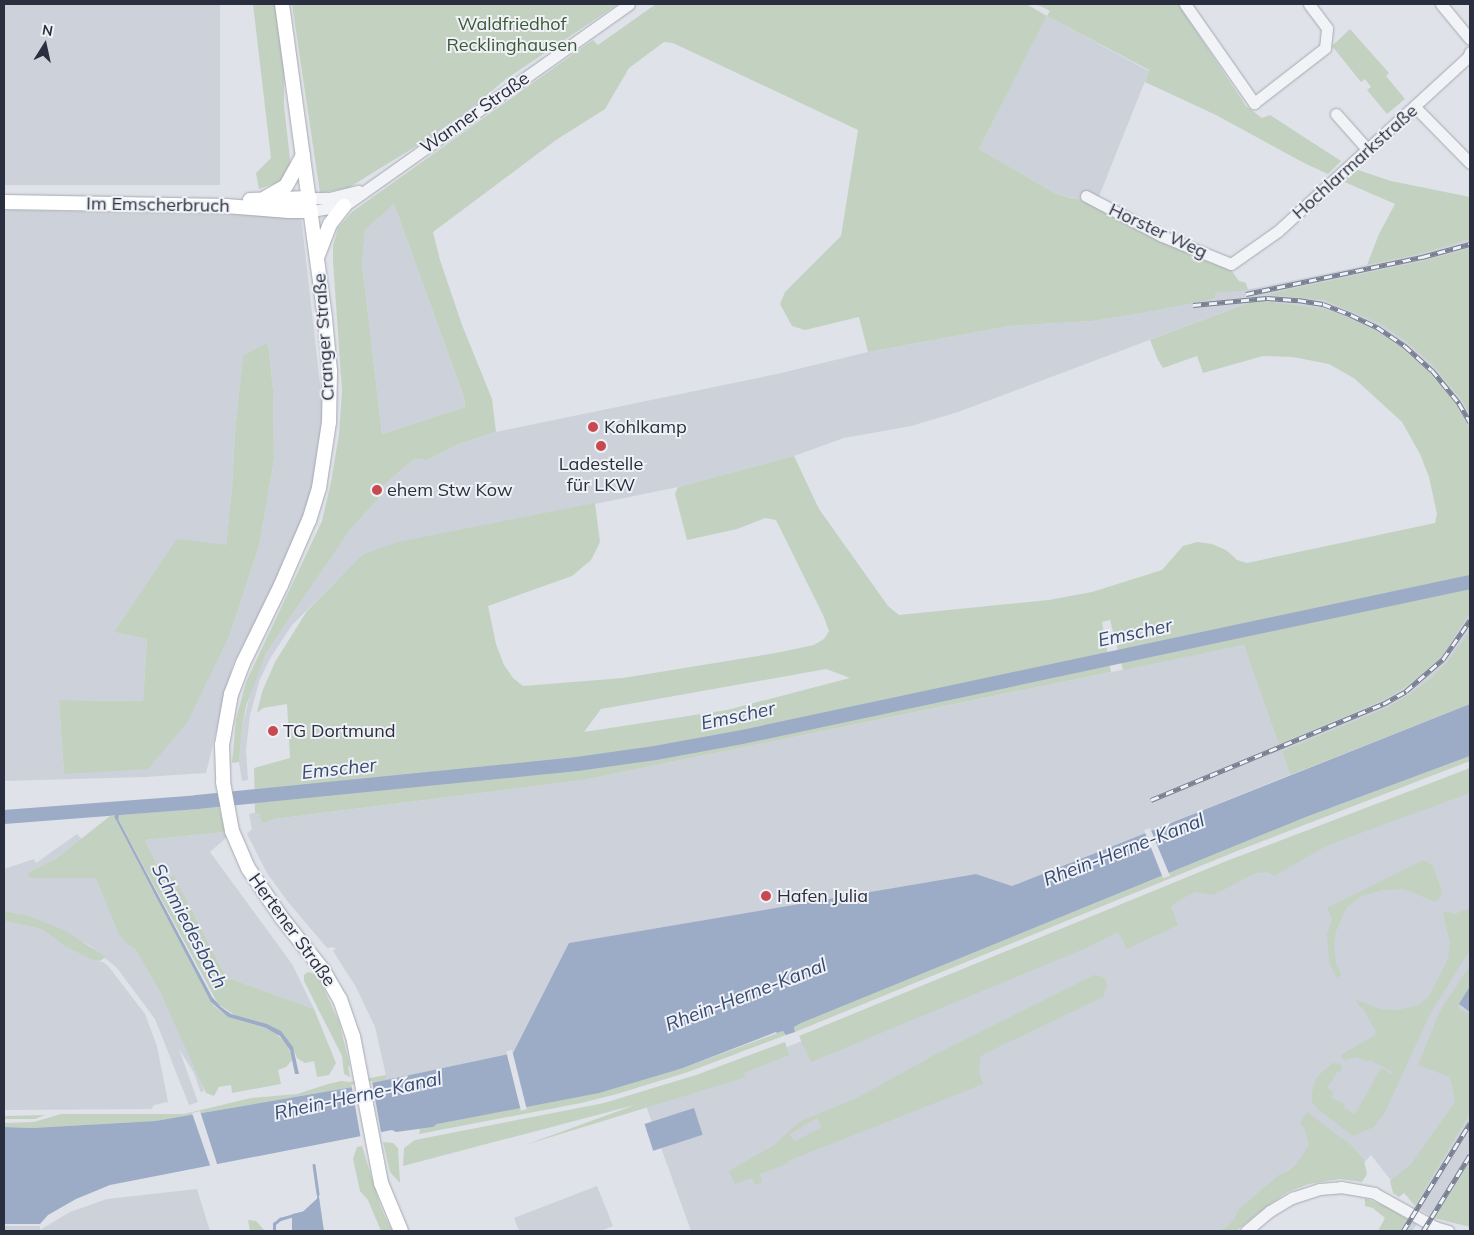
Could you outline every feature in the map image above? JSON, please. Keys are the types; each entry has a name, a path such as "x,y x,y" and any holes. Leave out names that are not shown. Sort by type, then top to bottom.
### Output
{"main road":[{"name":"Cranger Straße","path":"231,824 223,782 222,745 231,694 243,663 298,548 318,488 325,456 329,422 330,371 318,256 282,4"},
{"path":"254,204 286,186 303,155"},
{"name":"Im Emscherbruch","path":"4,194 254,204"},
{"name":"Im Emscherbruch","path":"4,202 310,204"},
{"path":"318,256 330,224 344,206"},
{"name":"Hertener Straße","path":"231,824 255,880 333,985 353,1036 372,1146 381,1183 401,1231"}],"street":[{"name":"Wanner Straße","path":"310,204 344,206 629,4"},
{"path":"1185,4 1254,103 1325,48 1327,28 1309,4"},
{"path":"1441,4 1470,39"},
{"name":"Hochlarmarkstraße","path":"1231,264 1278,231 1415,107 1468,57 1470,52"},
{"path":"1415,107 1468,156"},
{"path":"1336,114 1368,150"},
{"name":"Wanner Straße","path":"310,204 369,188"},
{"name":"Horster Weg","path":"1086,196 1162,236 1231,264"},
{"path":"1246,1231 1292,1198 1320,1189 1341,1187 1374,1193 1435,1227 1448,1231"}],"shaded area":[{"path":"4,4 220,4 220,185 4,185"},
{"path":"1047,16 1149,71 1094,209 1074,198 1056,194 979,149"},
{"path":"394,204 464,397 465,407 382,434 362,263 365,230"},
{"path":"4,210 301,216 324,419 313,486 290,556 233,664 206,773 144,777 4,781","holes":["268,342 273,389 274,460 259,546 230,634 64,774 59,700 143,701 147,639 114,632 226,545 243,357"]},
{"path":"1470,239 1470,248 1422,261 1271,293 1324,300 1379,323 1408,343 1434,367 1462,401 1470,416 1470,430 1457,405 1429,372 1403,349 1322,308 1256,300 958,412 911,426 844,438 794,456 678,487 492,525 362,555 292,625 271,657 260,679 250,715 246,750 248,780 242,781 239,762 242,728 252,686 266,653 350,530 378,499 383,486 414,459 427,460 461,443 496,432 777,374 868,352 1009,326 1092,321 1143,313 1215,299 1216,293 1256,288 1421,254"},
{"path":"1470,613 1470,632 1447,662 1408,695 1385,708 1282,751 1290,775 1012,886 976,874 570,943 513,1053 387,1080 375,1027 356,987 333,951 336,949 332,947 327,948 288,902 267,873 247,834 252,829 249,814 259,812 261,822 264,823 274,819 583,780 1244,645 1280,743 1382,701 1406,687 1441,656"},
{"path":"1470,785 1470,1084 1404,1180 1393,1183 1371,1155 1361,1166 1292,1183 1235,1231 691,1231 645,1103 1027,952"},
{"path":"225,832 227,837 210,852 292,964 314,1009 226,977 174,877 164,879 145,840"},
{"path":"77,834 82,839 57,858 27,873 30,878 96,878 128,945 135,949 160,992 197,1068 204,1090 201,1093 194,1073 179,1049 198,1102 189,1105 155,1019 117,968 89,945 26,915 4,911 4,869 34,859 36,863"},
{"path":"4,921 41,929 66,947 92,960 103,962 109,967 145,1014 157,1046 168,1102 154,1105 151,1109 4,1110"},
{"path":"1470,1114 1470,1161 1434,1218 1415,1206"},
{"path":"597,1186 613,1226 600,1231 519,1231 514,1218"},
{"path":"197,1189 210,1231 4,1231 4,1226 40,1226 40,1230 70,1212 107,1199"},
{"path":"1407,1219 1417,1224 1412,1231 1400,1231"}],"green space":[{"path":"253,4 276,4 284,65 284,106 291,168 286,178 259,189 256,173 271,158"},
{"name":"Waldfriedhof Recklinghausen","path":"292,4 618,4 506,79 476,104 423,142 348,188 320,193"},
{"path":"656,4 1026,4 1047,16 979,149 1056,194 1080,200 1195,257 1231,270 1239,281 1246,283 1248,290 1216,293 1215,299 1143,313 1092,321 1009,326 868,352 859,317 805,330 792,326 780,304 785,292 841,236 858,130 673,43 664,42 629,68 605,109 556,140 433,232 440,260 462,325 492,399 496,432 461,443 427,460 414,459 383,486 378,499 350,530 266,653 246,706 239,762 232,763 236,719 246,682 322,521 331,482 339,434 342,391 333,261 333,246 338,228 352,212 593,40 598,45","holes":["394,204 464,397 465,407 382,434 362,263 365,230"]},
{"path":"1036,4 1178,4 1246,106 1262,118 1270,115 1341,161 1328,174 1304,163 1216,115 1145,82 1149,70 1047,16 1050,11"},
{"path":"1350,29 1389,73 1386,76 1405,99 1387,114 1367,90 1371,87 1365,79 1361,82 1332,46"},
{"path":"1352,168 1391,181 1470,197 1470,239 1421,254 1367,265 1379,234 1395,204 1340,180"},
{"path":"1470,248 1470,416 1462,401 1434,367 1408,343 1379,323 1324,300 1271,295 1271,293 1422,261"},
{"path":"1256,300 1322,308 1375,330 1403,349 1429,372 1457,405 1470,430 1470,613 1441,657 1406,687 1382,701 1279,744 1244,645 1123,670 1110,620 1102,622 1111,672 583,780 274,819 264,823 261,822 259,813 255,813 254,768 290,758 287,704 263,708 257,713 262,692 275,662 307,611 362,555 398,542 595,503 600,542 591,560 572,576 488,606 496,644 504,665 513,678 523,686 623,678 776,653 814,645 824,639 829,631 823,615 776,520 765,518 737,529 687,540 675,494 678,487 794,456 819,509 888,606 899,615 1049,600 1092,592 1162,570 1183,546 1197,542 1212,544 1226,550 1237,560 1247,563 1435,523 1437,514 1429,477 1420,454 1402,422 1355,379 1329,364 1293,357 1263,356 1203,373 1197,356 1163,368 1150,340","holes":["826,669 850,678 727,710 584,732 601,709"]},
{"path":"268,342 273,389 274,460 259,546 230,634 187,723 148,769 64,774 59,700 143,701 147,639 114,632 177,539 226,545 243,356"},
{"path":"1470,631 1470,704 1290,775 1282,751 1385,708 1408,695 1447,662"},
{"path":"1470,756 1470,761 1237,851 795,1032 794,1027 800,1023 1306,817"},
{"path":"1470,768 1470,793 1328,845 1274,876 1267,872 1256,873 1213,895 1196,892 1171,906 1178,925 1127,949 1118,932 1086,948 811,1062 799,1036 1224,862"},
{"path":"219,807 225,832 145,840 164,879 174,876 226,977 314,1009 336,1063 329,1075 317,1077 314,1061 305,1063 297,1058 275,1028 236,1016 218,1004 118,819 119,815"},
{"path":"110,816 114,816 213,1005 228,1017 272,1030 287,1044 293,1059 286,1067 278,1070 281,1084 232,1093 231,1085 219,1087 214,1096 206,1093 160,992 135,949 128,945 119,934 96,878 30,878 27,873 57,858"},
{"path":"1421,861 1426,861 1433,866 1442,892 1441,897 1435,902 1404,889 1382,890 1362,896 1347,907 1336,931 1334,945 1336,963 1341,974 1337,978 1329,963 1327,934 1332,919 1327,908"},
{"path":"1470,908 1470,950 1430,1014 1385,1112 1374,1127 1353,1136 1320,1111 1312,1102 1312,1092 1315,1081 1320,1074 1333,1063 1340,1064 1341,1072 1338,1071 1327,1088 1333,1091 1332,1098 1345,1104 1344,1108 1355,1114 1381,1068 1392,1074 1393,1072 1370,1060 1368,1062 1357,1057 1342,1059 1341,1055 1375,1035 1376,1032 1362,1007 1360,1007 1355,999 1380,1009 1396,1010 1416,1006 1428,998 1448,959 1450,943 1443,913 1446,911 1455,914"},
{"path":"4,911 26,915 64,930 106,957 100,961 92,960 66,947 41,929 4,921"},
{"path":"1469,967 1470,985 1458,1008 1470,1015 1470,1114 1415,1206 1404,1193 1399,1197 1393,1193 1390,1181 1411,1164 1455,1102 1450,1077 1418,1065 1440,1011"},
{"path":"308,972 315,974 339,1022 350,1066 348,1066 350,1077 344,1074 342,1056 304,981 304,975"},
{"path":"1094,975 1103,977 1106,981 1107,987 1103,997 984,1054 981,1057 979,1072 983,1084 788,1161 789,1163 760,1174 762,1182 755,1185 752,1178 735,1184 729,1171 774,1145 799,1122 857,1098 938,1053","holes":["817,1118 822,1127 794,1142 790,1134"]},
{"path":"783,1031 786,1035 688,1072 617,1094 581,1103 419,1134 420,1129 433,1127 437,1124 683,1068"},
{"path":"785,1042 789,1055 744,1073 746,1077 525,1145 635,1105 403,1166 404,1148 415,1140 604,1103 696,1075"},
{"path":"386,1075 387,1080 353,1087 155,1121 32,1128 4,1127 4,1123 34,1122 61,1114 184,1114 251,1098 297,1094 341,1081 350,1082"},
{"path":"1307,1112 1352,1146 1364,1160 1367,1174 1362,1182 1340,1179 1309,1184 1288,1192 1236,1231 1216,1231 1225,1228 1233,1221 1239,1209 1279,1175 1289,1171 1297,1163 1309,1145 1305,1130 1300,1123"},
{"path":"45,1115 35,1119 4,1119 4,1116"},
{"path":"383,1142 393,1143 398,1148 400,1183 390,1172"},
{"path":"362,1146 381,1208 392,1231 381,1231 368,1200 360,1191 353,1159 357,1147"},
{"path":"1470,1161 1470,1227 1434,1218 1449,1195"},
{"path":"1365,1198 1387,1207 1407,1219 1400,1231 1378,1231 1385,1218 1373,1208 1365,1206"},
{"path":"248,1220 256,1221 265,1231 250,1231"}],"water":[{"name":"Rhein-Herne-Kanal","path":"1470,704 1470,756 1306,817 801,1023 794,1027 795,1032 786,1035 783,1031 776,1032 683,1068 599,1093 437,1124 433,1127 396,1132 392,1130 110,1185 76,1199 48,1215 40,1224 4,1224 4,1127 32,1128 155,1121 353,1087 513,1053 569,943 976,874 1012,886"},
{"path":"119,815 118,819 212,997 231,1014 267,1024 281,1031 293,1047 299,1074 295,1074 290,1050 280,1036 266,1028 228,1017 211,1002 114,816"},
{"path":"1470,986 1470,1012 1459,1004"},
{"path":"694,1108 703,1135 653,1151 645,1124"},
{"path":"318,1190 324,1231 292,1231 292,1214 304,1212 313,1206 317,1199"}],"pier":[{"path":"1150,828 1170,876 1163,878 1144,830"},
{"path":"512,1050 527,1109 521,1111 506,1051"},
{"path":"372,1081 382,1135 361,1139 351,1085"},
{"path":"200,1111 218,1167 211,1168 192,1113"}],"waterway":[{"name":"Emscher","path":"4,817 197,802 577,764 655,753 742,737 1470,582"},
{"name":"Schmiedesbach","path":"116,809 117,818"},
{"name":"Schmiedesbach","path":"314,1165 318,1194"},
{"name":"Schmiedesbach","path":"274,1231 274,1224 280,1219 304,1212 317,1200"}],"railway":[{"path":"1246,294 1422,257 1470,244"},
{"path":"1193,305 1267,298 1323,304 1351,315 1377,327 1405,346 1432,370 1459,403 1470,422"},
{"path":"1151,800 1383,704 1406,691 1443,659 1470,620"},
{"path":"1403,1231 1470,1123"},
{"path":"1423,1231 1470,1155"}],"place":[{"name":"Kohlkamp","path":"593,427"},
{"name":"Ladestelle für LKW","path":"601,446"},
{"name":"ehem Stw Kow","path":"377,490"},
{"name":"TG Dortmund","path":"273,731"},
{"name":"Hafen Julia","path":"766,896"}]}
